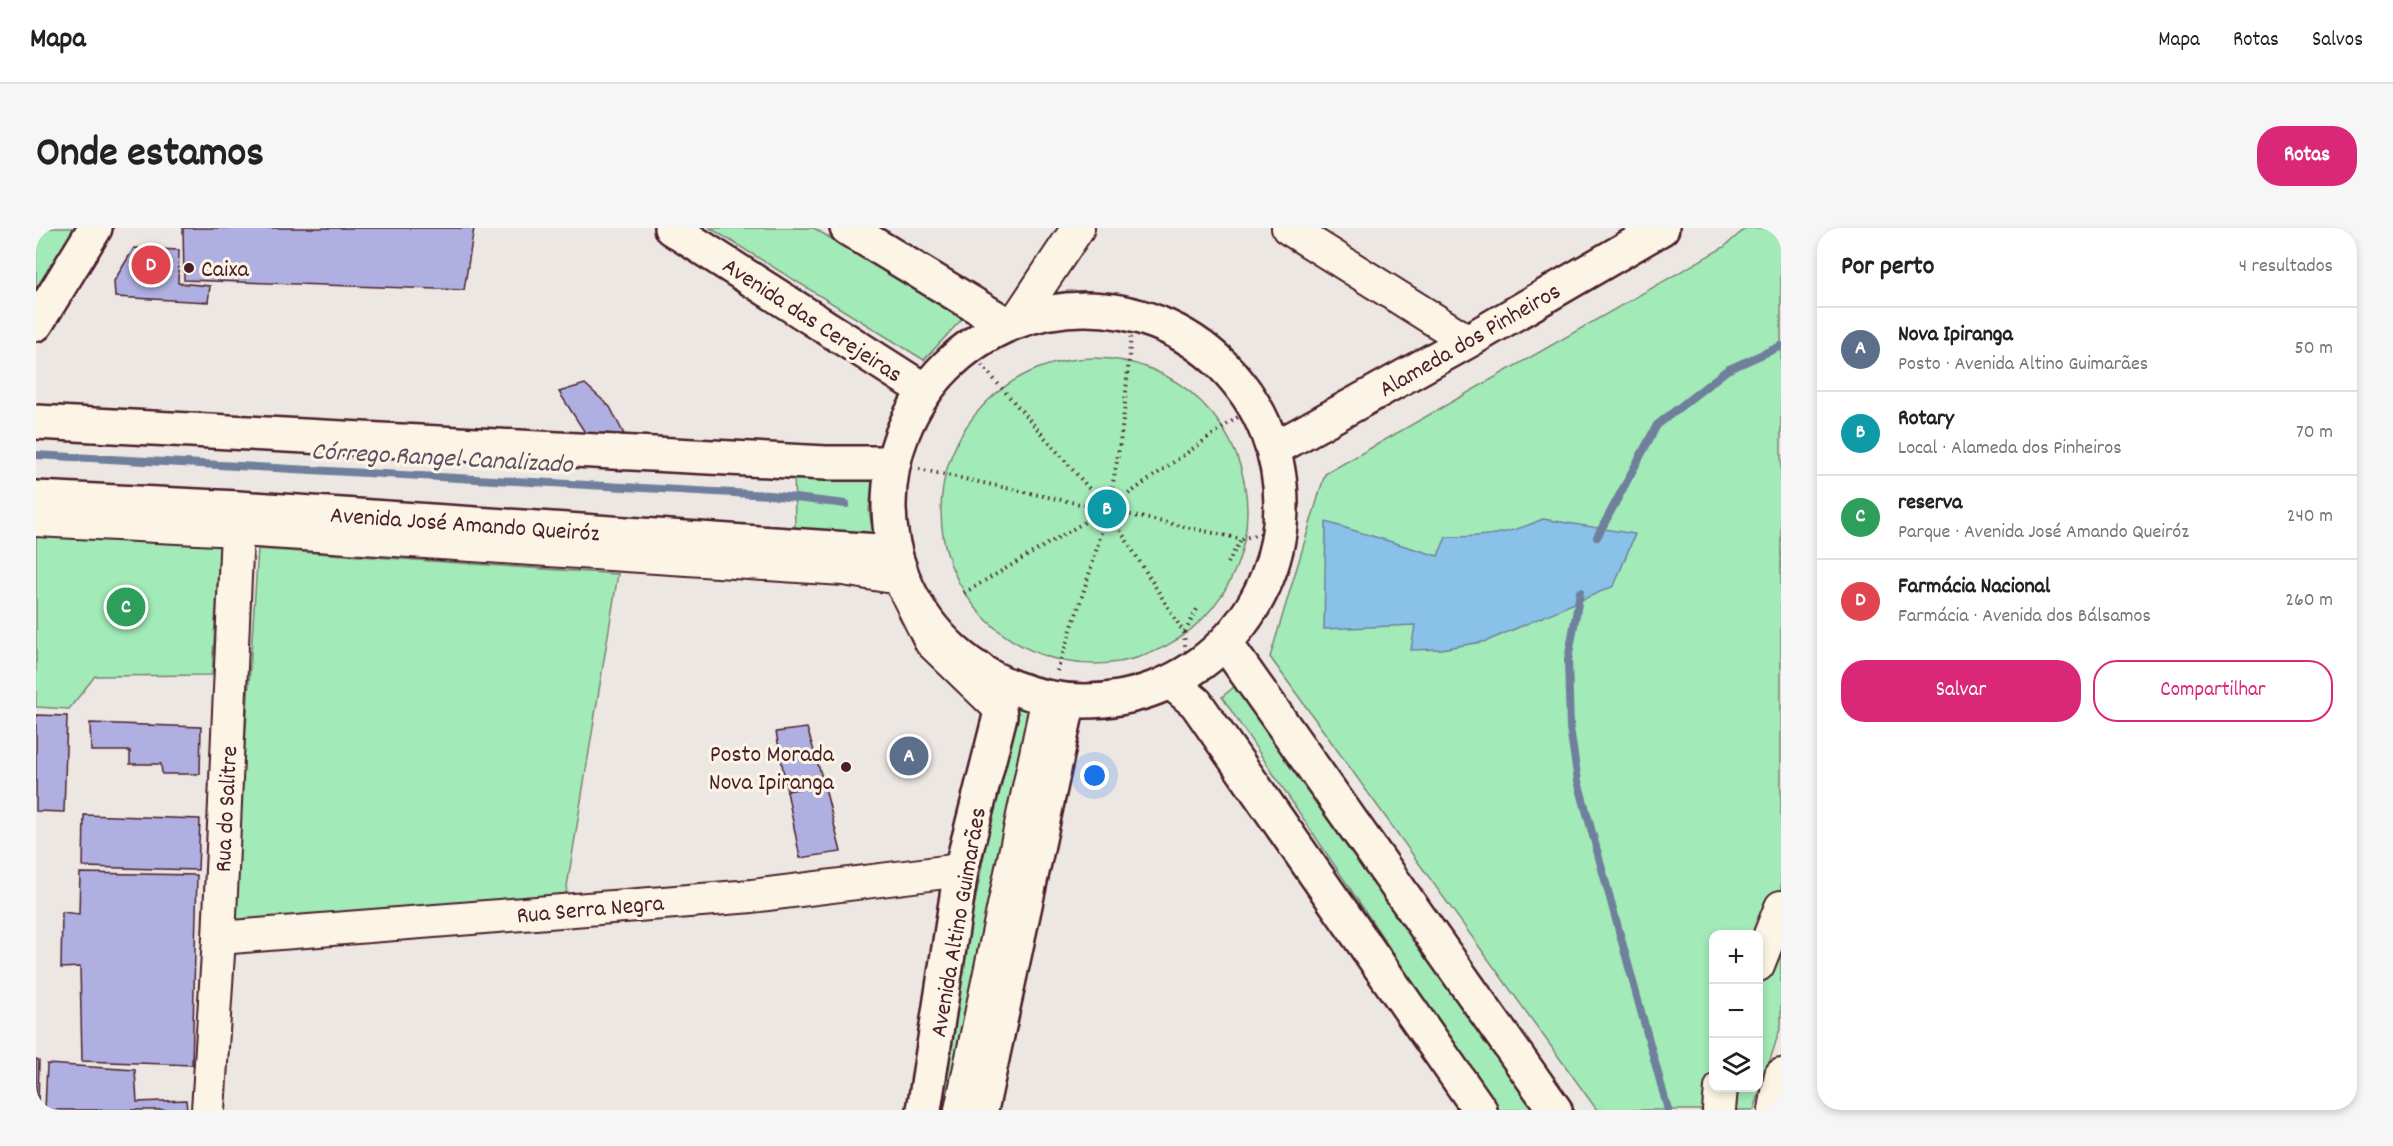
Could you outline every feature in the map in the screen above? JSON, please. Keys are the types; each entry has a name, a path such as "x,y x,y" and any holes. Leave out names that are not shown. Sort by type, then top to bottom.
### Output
{"main road":[{"path":"36,324 95,228"},
{"name":"Avenida das Cerejeiras","path":"671,228 924,390"},
{"path":"847,228 1011,323"},
{"name":"Alameda dos Pinheiros","path":"1275,449 1468,341 1662,228"},
{"path":"1086,308 1133,314 1182,333 1223,364 1255,405 1275,449 1282,490 1282,528 1263,591 1226,644 1179,678 1130,696 1058,701 1012,687 979,669 941,638 912,598 894,552 888,508 892,464 904,425 924,390 966,347 1011,323 1038,314 1086,308"},
{"path":"36,422 826,463 892,464"},
{"name":"Avenida José Amando Queiróz","path":"36,498 238,519 894,552"},
{"path":"1226,644 1555,1110"},
{"path":"979,669 997,695 999,708"},
{"path":"1179,678 1480,1110"},
{"path":"981,1110 1058,701"},
{"name":"Avenida Altino Guimarães","path":"924,1110 961,870 1000,716 999,708"}],"street":[{"path":"1011,323 1078,228"},
{"path":"1288,228 1468,341"},
{"path":"36,520 238,519 843,569 899,578 931,642 999,708"},
{"name":"Rua do Salitre","path":"208,1110 219,938 238,519"},
{"path":"961,1110 1058,701"},
{"name":"Rua Serra Negra","path":"219,938 752,896 961,870"},
{"path":"1768,951 1781,907"},
{"path":"1719,1110 1721,1092"}],"path":[{"path":"1058,701 1107,509 1118,454 1133,314"},
{"path":"966,347 1107,509 1185,633"},
{"path":"964,593 1107,509 1255,405"},
{"path":"892,464 1241,538 1282,528"},
{"path":"1228,563 1241,538"},
{"path":"1179,678 1185,633 1197,609"}],"green space":[{"path":"36,228 79,228 36,295"},
{"path":"710,228 814,228 962,319 924,360"},
{"path":"1746,228 1781,228 1781,1026 1763,1082 1763,930 1709,930 1709,1092 1760,1092 1754,1110 1597,1110 1270,657 1325,474 1724,247"},
{"path":"1094,358 1124,361 1152,370 1179,384 1202,403 1221,426 1235,453 1244,481 1247,511 1244,541 1235,569 1221,596 1202,619 1179,638 1152,652 1124,661 1094,664 1064,661 1036,652 1009,638 986,619 967,596 953,569 944,541 941,511 944,481 953,453 967,426 986,403 1009,384 1036,370 1064,361"},
{"path":"794,466 874,470 869,510 875,543 795,529"},
{"path":"36,531 220,538 212,675 95,676 69,709 36,707"},
{"path":"258,549 618,574 565,899 233,922"},
{"path":"1246,677 1539,1110 1498,1110 1222,697"},
{"path":"1011,694 1052,700 975,1110 936,1110 1000,769"}],"water":[{"path":"1543,519 1635,534 1614,586 1487,641 1441,649 1411,650 1415,625 1324,629 1326,522 1438,556 1446,537 1496,534 1518,529"}],"building":[{"path":"183,228 474,228 464,290 184,280"},
{"path":"134,248 179,250 178,283 210,286 208,302 115,297 114,281"},
{"path":"585,384 610,407 628,442 591,442 559,392"},
{"path":"36,715 67,716 64,812 36,811"},
{"path":"90,723 201,727 200,774 162,774 161,764 130,764 130,751 91,751"},
{"path":"807,728 824,784 787,791 776,732"},
{"path":"824,784 841,852 800,858 787,791"},
{"path":"84,815 200,819 198,870 83,867"},
{"path":"80,873 197,875 192,1065 82,1061 80,967 61,968 62,912 79,914"},
{"path":"36,1059 39,1060 38,1110 36,1110"},
{"path":"47,1064 135,1070 137,1102 186,1100 187,1110 45,1110"}],"waterway":[{"path":"1597,537 1657,425 1727,370 1781,346"},
{"name":"Córrego Rangel Canalizado","path":"36,455 770,495 846,504"},
{"path":"1580,592 1568,660 1570,728 1578,781 1668,1110"}],"place":[{"name":"Farmácia Nacional","path":"151,265"},
{"name":"Caixa","path":"189,268"},
{"name":"Rotary","path":"1107,509"},
{"name":"reserva","path":"126,607"},
{"name":"Nova Ipiranga","path":"909,756"},
{"name":"Posto Morada Nova Ipiranga","path":"846,767"}]}
